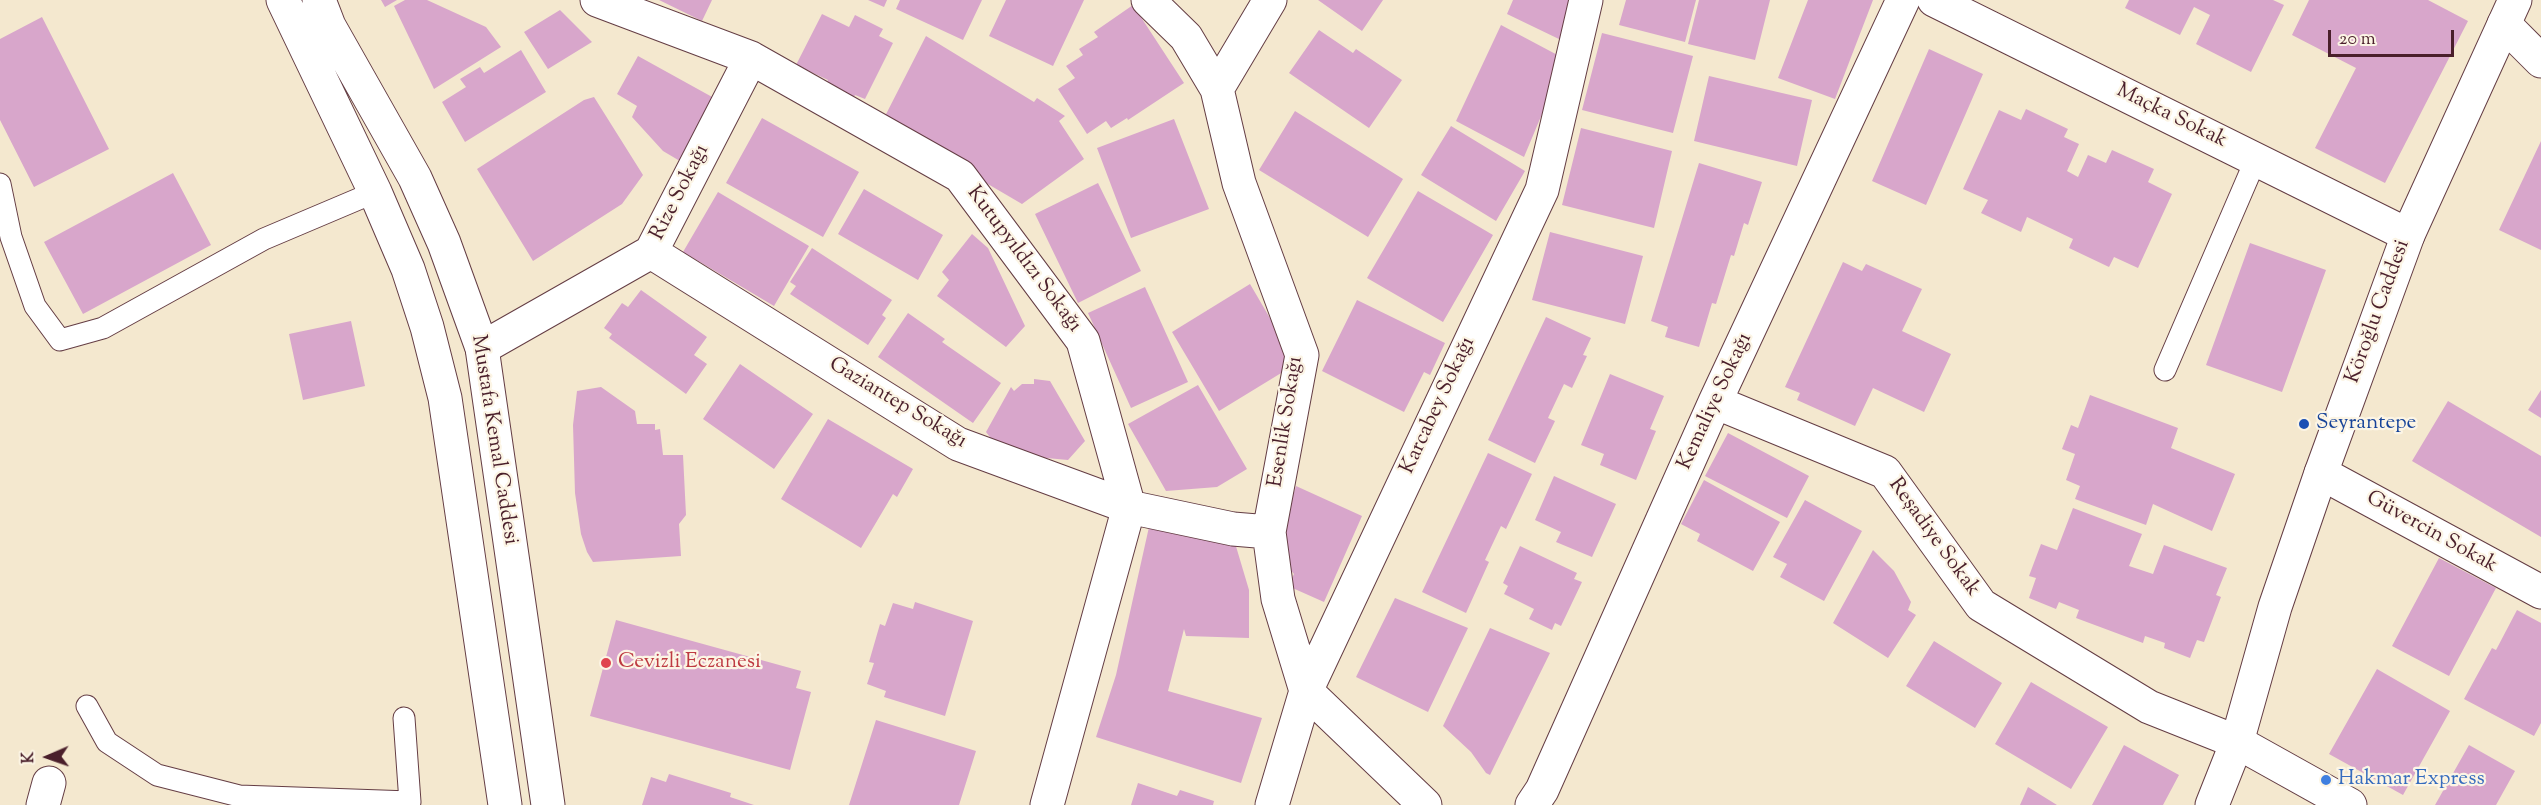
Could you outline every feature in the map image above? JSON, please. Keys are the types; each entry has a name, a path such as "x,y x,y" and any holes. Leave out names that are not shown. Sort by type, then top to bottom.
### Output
{"street":[{"name":"Mustafa Kemal Caddesi","path":"283,0 375,192 408,269 427,327 445,398 505,805"},
{"name":"Mustafa Kemal Caddesi","path":"319,0 329,26 415,178 467,302 482,348 548,805"},
{"name":"Kutupyıldızı Sokağı","path":"597,0 751,58 960,176 1083,341 1129,507"},
{"name":"Esenlik Sokağı","path":"1148,0 1186,37 1217,89 1239,183 1302,355 1269,532 1278,599 1306,691"},
{"path":"1217,89 1270,0"},
{"name":"Karcabey Sokağı","path":"1272,805 1306,691 1542,190 1586,0"},
{"name":"Kemaliye Sokağı","path":"1532,805 1542,789 1715,402 1903,0"},
{"name":"Maçka Sokak","path":"1934,0 2408,235"},
{"path":"2510,12 2541,61"},
{"name":"Köroğlu Caddesi","path":"2212,805 2237,742 2276,607 2321,473 2408,235 2510,12"},
{"name":"Rize Sokağı","path":"482,348 651,252 751,58"},
{"name":"Gaziantep Sokağı","path":"651,252 958,444 1129,507 1233,529 1269,532"},
{"name":"Reşadiye Sokak","path":"1715,402 1885,472 1981,605 2149,707 2237,742 2350,805"},
{"name":"Güvercin Sokak","path":"2321,473 2541,592"},
{"path":"1047,805 1129,507"},
{"path":"1306,691 1425,805"}],"lane":[{"path":"2165,370 2256,159"},
{"path":"0,184 11,237 35,306 60,340 103,328 264,240 375,192"},
{"path":"87,706 107,742 157,775 239,796 410,801 404,718"}],"building":[{"path":"381,0 397,0 385,7"},
{"path":"405,0 427,0 486,27 501,47 434,89 394,6"},
{"path":"659,0 712,0 702,21"},
{"path":"868,0 887,0 884,7"},
{"path":"900,0 982,0 963,40 896,9"},
{"path":"1006,0 1084,0 1053,66 989,36"},
{"path":"1318,0 1383,0 1362,31"},
{"path":"1513,0 1575,0 1563,41 1507,14"},
{"path":"1626,0 1696,0 1685,42 1619,25"},
{"path":"1699,0 1770,0 1755,60 1688,44"},
{"path":"1808,0 1873,0 1835,99 1778,78"},
{"path":"2129,0 2273,0 2284,5 2251,72 2196,44 2210,15 2194,7 2180,35 2125,8"},
{"path":"2309,0 2428,0 2468,21 2385,183 2315,148 2356,68 2292,35"},
{"path":"1133,5 1184,83 1128,120 1127,118 1111,128 1106,121 1087,134 1058,89 1075,78 1066,66 1083,55 1079,49 1098,37 1094,32"},
{"path":"560,10 592,42 548,69 524,32"},
{"path":"822,14 849,27 855,15 883,29 879,36 893,43 865,99 855,95 851,103 824,89 828,80 796,65"},
{"path":"42,17 109,149 34,187 0,120 0,39"},
{"path":"1501,25 1565,59 1524,157 1456,121"},
{"path":"1319,30 1353,53 1356,49 1402,80 1369,128 1289,73"},
{"path":"1602,33 1693,56 1673,133 1582,110"},
{"path":"926,36 1034,102 1037,98 1065,116 1059,121 1084,159 1022,204 882,122"},
{"path":"1929,49 1983,74 1926,205 1872,181"},
{"path":"521,50 546,92 465,142 442,102 466,87 460,79 480,67 484,73"},
{"path":"638,56 723,103 690,167 663,151 632,117 637,106 617,94"},
{"path":"1709,76 1812,100 1797,166 1694,141"},
{"path":"594,97 643,175 622,204 533,261 477,169 584,100"},
{"path":"2026,109 2068,129 2064,137 2079,144 2067,171 2078,177 2088,155 2106,163 2112,150 2154,169 2148,182 2172,194 2138,268 2114,257 2109,267 2069,248 2073,239 2027,217 2021,232 1981,213 1988,200 1963,189 1999,110 2021,120"},
{"path":"1295,111 1403,179 1368,237 1259,170"},
{"path":"762,118 859,172 823,237 726,183"},
{"path":"1174,119 1209,209 1131,238 1097,148"},
{"path":"1451,126 1525,171 1496,221 1421,175"},
{"path":"1581,128 1672,151 1654,228 1562,205"},
{"path":"2541,141 2541,250 2499,230"},
{"path":"1699,163 1762,182 1748,225 1744,223 1734,256 1731,255 1716,304 1712,303 1699,347 1665,337 1668,327 1651,321"},
{"path":"173,173 211,245 83,314 44,242"},
{"path":"1098,183 1141,271 1078,303 1035,214"},
{"path":"864,189 943,235 918,280 838,234"},
{"path":"1418,191 1493,235 1443,322 1367,278"},
{"path":"718,192 809,246 774,306 683,252"},
{"path":"1550,232 1643,256 1625,324 1532,300"},
{"path":"972,234 988,248 1025,326 1006,347 937,296 949,280 942,272"},
{"path":"2250,243 2326,270 2282,392 2206,365"},
{"path":"812,248 892,300 882,315 886,318 868,345 790,294 796,286 790,282"},
{"path":"1843,262 1862,271 1866,264 1922,289 1902,331 1951,354 1924,412 1873,388 1855,426 1797,400 1800,393 1785,387"},
{"path":"1250,284 1291,354 1291,367 1219,411 1172,332"},
{"path":"1145,287 1188,382 1131,408 1088,313"},
{"path":"641,290 707,337 694,355 707,364 686,394 609,338 612,334 604,328 622,303 628,307"},
{"path":"1357,300 1445,343 1430,375 1424,372 1404,412 1322,371"},
{"path":"908,313 945,339 942,342 1001,383 973,423 878,357"},
{"path":"1546,317 1591,338 1583,355 1587,356 1572,388 1564,384 1548,418 1555,421 1535,463 1488,440"},
{"path":"351,321 365,386 303,400 289,334"},
{"path":"740,364 813,414 774,469 703,419"},
{"path":"1610,374 1664,396 1650,429 1656,431 1636,480 1600,465 1604,454 1581,445"},
{"path":"1034,379 1050,381 1085,441 1068,460 1003,454 986,432 1011,387 1014,391 1022,384 1034,384"},
{"path":"1198,385 1247,469 1217,487 1166,491 1128,424"},
{"path":"601,387 635,411 637,424 655,424 655,430 660,429 663,455 683,455 686,515 679,524 681,556 593,562 587,552 581,534 575,493 573,425 577,391"},
{"path":"2541,390 2541,418 2528,410"},
{"path":"2090,395 2178,428 2171,448 2235,474 2212,531 2153,504 2146,525 2075,499 2080,486 2066,480 2075,454 2062,449 2071,425 2078,428"},
{"path":"2448,401 2541,456 2541,537 2412,461"},
{"path":"828,419 913,469 897,497 893,494 861,548 781,499"},
{"path":"1728,433 1809,476 1787,518 1705,476"},
{"path":"1488,453 1532,474 1506,529 1501,526 1485,560 1489,562 1466,613 1422,592"},
{"path":"1554,476 1616,504 1592,557 1556,542 1561,532 1535,520"},
{"path":"1704,480 1780,522 1753,571 1697,541 1700,534 1681,524"},
{"path":"1296,486 1362,516 1324,602 1288,586 1294,574 1281,559 1280,536"},
{"path":"1805,500 1862,531 1824,601 1780,577 1787,564 1773,557"},
{"path":"2073,508 2142,534 2129,566 2153,574 2164,545 2227,568 2216,595 2221,597 2204,642 2197,640 2190,658 2164,648 2165,643 2145,636 2143,643 2076,618 2079,610 2059,602 2056,609 2029,598 2036,578 2029,576 2041,544 2057,550"},
{"path":"1149,527 1235,543 1249,590 1249,638 1186,636 1184,629 1168,691 1262,718 1241,783 1096,737 1116,675"},
{"path":"1520,546 1577,573 1574,579 1582,582 1561,626 1555,623 1552,630 1529,619 1534,609 1504,594 1508,586 1503,583"},
{"path":"1873,550 1894,571 1911,602 1908,610 1916,615 1888,658 1833,623"},
{"path":"2439,558 2496,588 2449,676 2392,646"},
{"path":"1395,598 1468,628 1428,712 1356,677"},
{"path":"915,602 973,621 945,716 884,697 886,691 867,684 874,663 869,662 880,624 885,626 893,603 913,609"},
{"path":"2517,610 2541,623 2541,723 2534,736 2464,699 2492,648 2496,650"},
{"path":"616,620 801,671 796,688 811,692 790,770 590,716"},
{"path":"1490,628 1550,653 1490,775 1486,773 1471,752 1443,726"},
{"path":"1934,641 2002,683 1975,728 1906,686"},
{"path":"2377,669 2450,711 2403,795 2329,754"},
{"path":"2031,682 2108,727 2071,789 1995,744"},
{"path":"876,720 976,751 959,805 849,805"},
{"path":"2124,745 2179,775 2163,805 2092,805"},
{"path":"2469,745 2515,771 2496,805 2435,805"},
{"path":"669,774 731,793 730,797 754,805 642,805 651,777 666,782"},
{"path":"1138,783 1177,796 1180,790 1214,801 1213,805 1131,805"},
{"path":"2028,787 2057,805 2020,805"}],"place":[{"name":"Seyrantepe","path":"2304,424"},
{"name":"Cevizli Eczanesi","path":"606,663"},
{"name":"Hakmar Express","path":"2326,780"}]}
